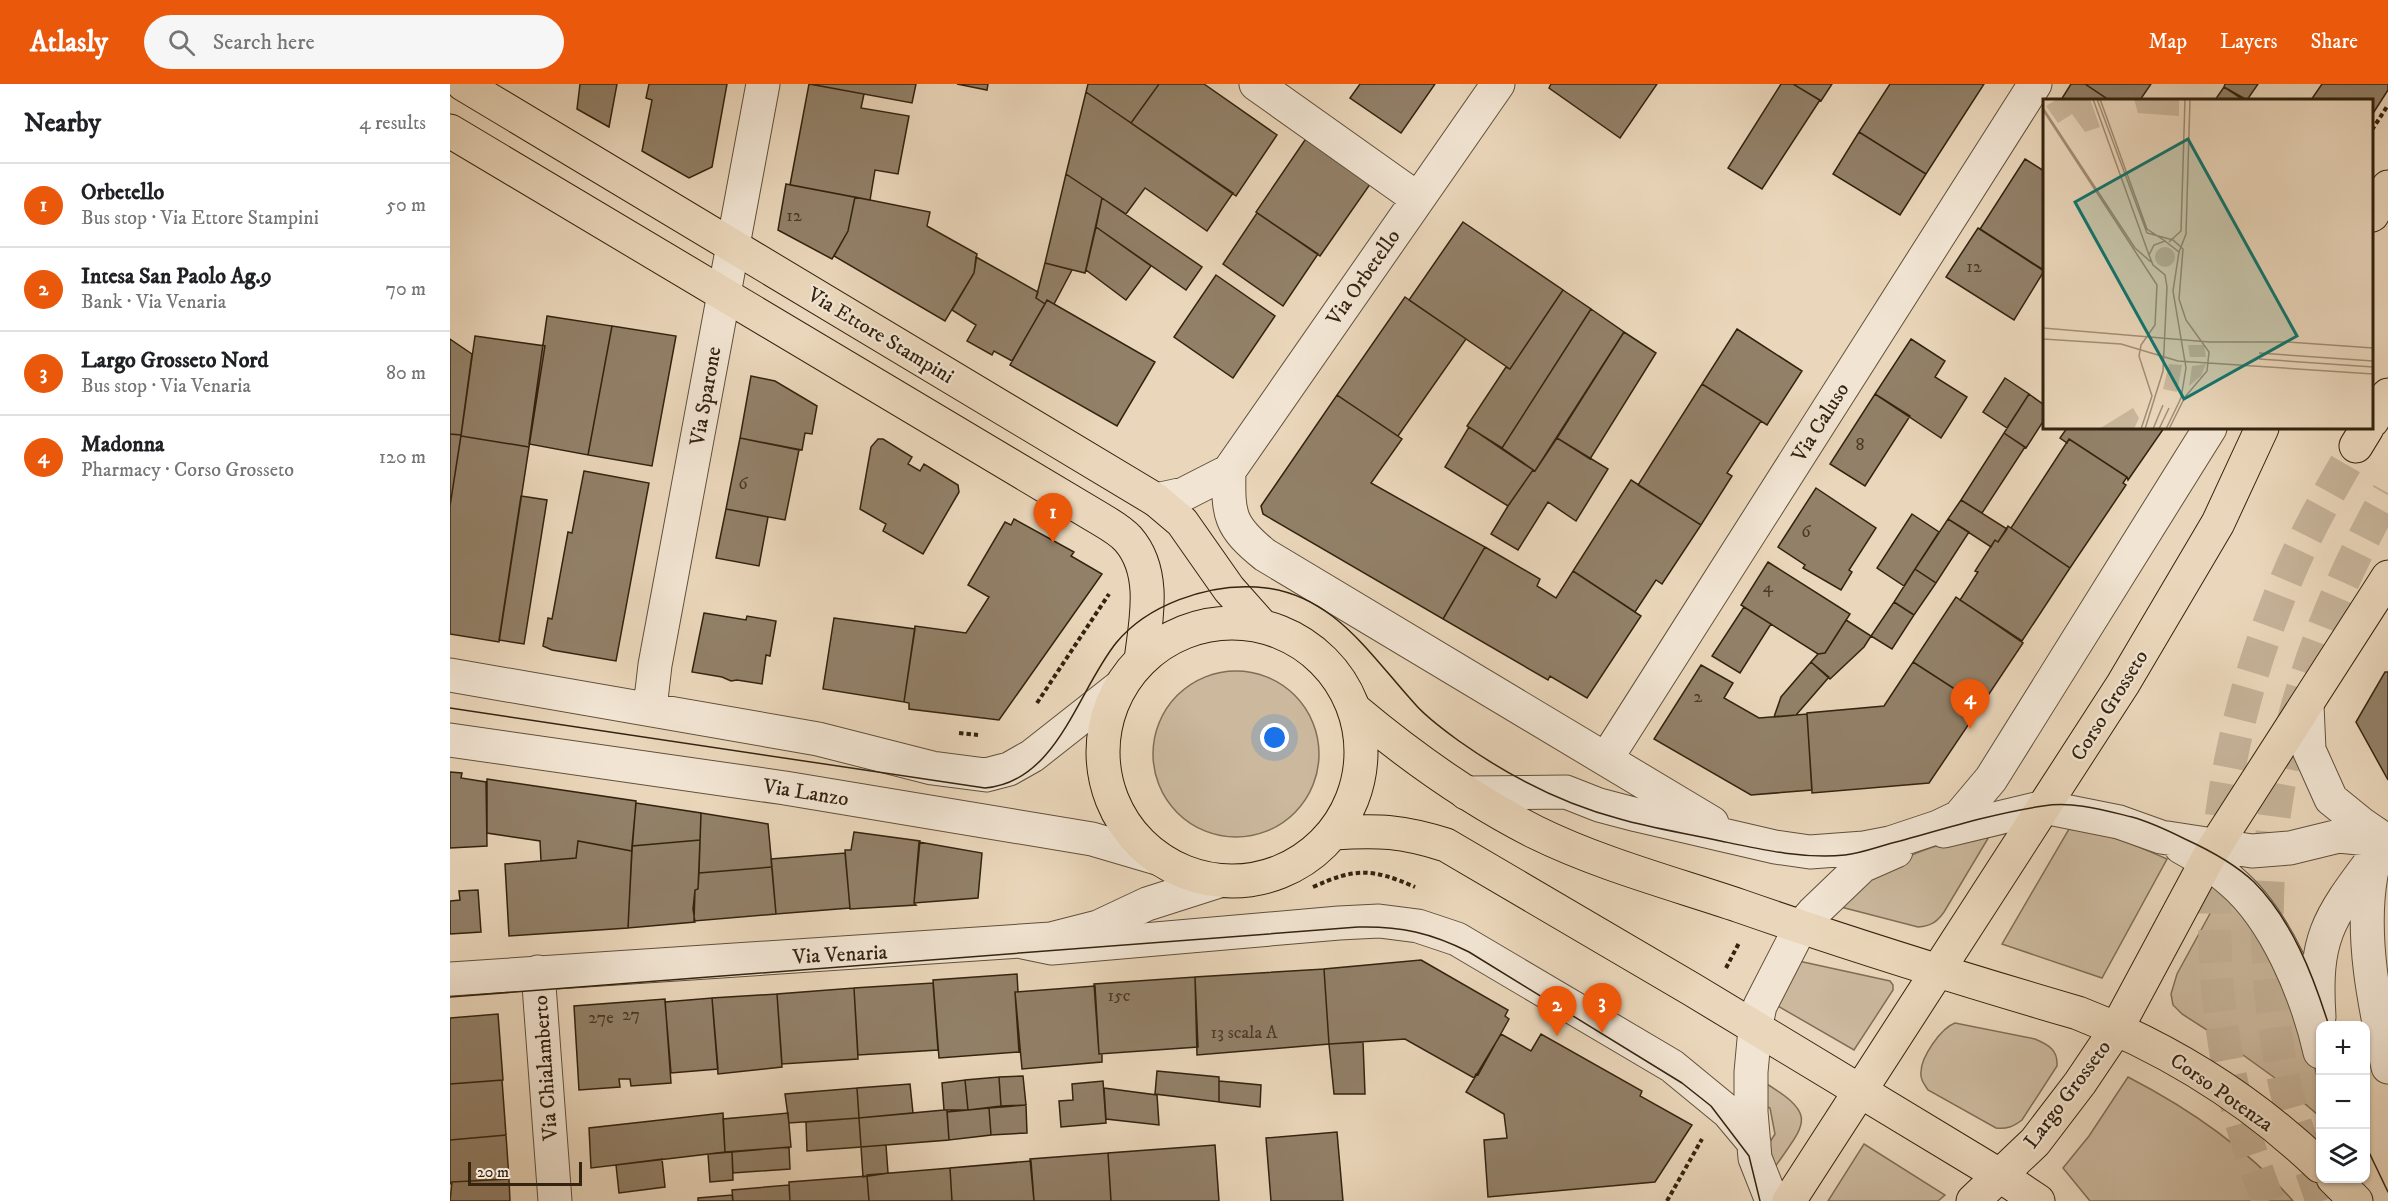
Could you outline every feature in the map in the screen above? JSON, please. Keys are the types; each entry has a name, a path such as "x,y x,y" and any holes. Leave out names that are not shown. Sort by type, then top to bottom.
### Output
{"main road":[{"name":"Via Ettore Stampini","path":"463,84 1156,500 1182,522 1228,588 1262,626"},
{"path":"450,131 1087,511 1128,538 1140,560 1146,580 1148,600 1141,660"},
{"path":"2373,213 2388,187"},
{"path":"2373,418 2388,395"},
{"name":"Corso Grosseto","path":"1939,971 2123,684 2208,540 2262,429"},
{"path":"2117,1028 2211,854 2247,794 2307,705 2388,577"},
{"path":"1230,622 1262,626 1293,637 1320,656 1341,681 1355,710 1362,743 1360,774 1350,805 1333,833 1310,855 1282,871 1251,880 1219,881 1188,874 1160,859 1135,838 1117,811 1107,781 1103,748 1108,716 1121,686 1141,660 1167,640 1194,629 1230,622"},
{"name":"Largo Grosseto","path":"1355,710 1396,745 1466,793 1537,833 1599,859 1800,928 2078,1013 2117,1028 2080,1083 2035,1142 1999,1175"},
{"path":"1333,833 1379,830 1415,835 1446,845 1709,1000 1999,1175 2038,1201"},
{"path":"1789,1201 1939,971"},
{"name":"Corso Potenza","path":"2117,1028 2170,1054 2202,1074 2284,1134 2316,1162"},
{"path":"1973,1201 1999,1175"},
{"path":"2337,1183 2356,1201"}],"street":[{"name":"Via Sparone","path":"650,708 655,665 763,84"},
{"path":"1256,84 1418,199"},
{"name":"Via Orbetello","path":"1156,500 1184,494 1229,471 1498,84"},
{"name":"Via Caluso","path":"1606,759 2035,84"},
{"path":"1772,1201 1755,1158 1751,1112 1751,1072 1755,1029 1760,1006 1800,928 1862,866 1940,827 1990,779 2209,429"},
{"path":"1229,471 1228,500 1232,519 1244,538 1265,555 1714,824 1748,840"},
{"path":"450,675 818,739 932,768 986,775 1009,769 1032,756 1121,686"},
{"path":"2307,705 2309,750 2331,799 2387,841"},
{"name":"Via Lanzo","path":"450,740 785,788 1088,839 1160,859"},
{"path":"1466,793 1566,792 1599,805 1637,815 1792,850 1810,852 1864,848 1890,843 1940,827 2044,807 2119,822 2211,854 2290,848 2339,836 2387,841"},
{"path":"2320,1021 2318,975 2324,936 2341,902 2387,841"},
{"path":"2387,841 2371,874 2368,909 2372,979 2388,1067"},
{"path":"2211,854 2250,900 2271,930 2288,962 2316,1040"},
{"name":"Via Venaria","path":"450,979 1051,939 1098,927 1147,904 1219,881"},
{"path":"1023,942 1052,948 1339,923 1379,921 1419,926 1457,939 1672,1066 1728,1112 1754,1143"},
{"name":"Via Chialamberto","path":"538,972 555,1201"},
{"path":"2327,1201 2332,1183"}],"path":[{"path":"2373,128 2388,105"},
{"path":"1036,705 1088,629 1114,586"},
{"path":"956,734 965,732 987,737"},
{"path":"1709,1000 1755,912"},
{"path":"1668,1201 1705,1134"}],"shaded area":[{"path":"1236,671 1268,677 1295,695 1313,722 1319,754 1313,786 1295,813 1268,831 1236,837 1204,831 1177,813 1159,786 1153,754 1159,722 1177,695 1204,677"},
{"path":"2069,829 2107,836 2167,859 2102,978 2002,944"},
{"path":"1993,830 1944,912 1933,923 1918,927 1841,907 1873,876 1891,865 1930,848"},
{"path":"2224,888 2259,929 2291,997 2302,1025 2316,1075 2316,1113 2275,1078 2182,1014 2173,1005 2171,994 2177,974"},
{"path":"1794,960 1890,981 1893,985 1893,990 1854,1050 1771,1002"},
{"path":"1955,1023 2035,1039 2054,1052 2057,1066 2022,1120 2016,1124 2007,1128 1996,1128 1928,1090 1924,1084 1921,1072 1928,1051 1938,1037"},
{"path":"2128,1077 2173,1102 2216,1131 2257,1164 2293,1201 2090,1201 2063,1168 2089,1136"},
{"path":"1762,1081 1793,1104 1800,1113 1801,1122 1792,1143 1771,1173 1764,1151 1775,1134 1770,1108 1756,1103"},
{"path":"1864,1144 1945,1195 1938,1201 1828,1201"}],"building":[{"path":"580,84 617,84 609,127 577,109"},
{"path":"649,84 727,84 712,167 689,178 642,151 652,100 646,98"},
{"path":"809,84 864,94 861,108 909,116 898,174 875,170 870,200 790,185"},
{"path":"810,84 916,84 912,103"},
{"path":"957,84 988,84 987,90"},
{"path":"1088,84 1159,84 1131,123 1086,92"},
{"path":"1159,84 1204,84 1277,135 1236,196 1131,123"},
{"path":"1360,84 1435,84 1401,133 1350,98"},
{"path":"1551,84 1657,84 1620,138 1549,88"},
{"path":"1781,84 1793,84 1820,100 1762,189 1728,168"},
{"path":"1793,84 1832,84 1821,101"},
{"path":"1890,84 1984,84 1926,174 1859,132"},
{"path":"2071,84 2085,84 2108,99 2062,99"},
{"path":"2085,84 2151,84 2141,99 2108,99"},
{"path":"2225,84 2258,84 2248,99 2224,87"},
{"path":"2322,84 2388,84 2388,90 2373,113 2373,99 2312,99"},
{"path":"2224,87 2242,99 2216,99"},
{"path":"1086,92 1233,193 1207,231 1145,188 1126,214 1066,174"},
{"path":"1859,132 1926,174 1900,215 1833,174"},
{"path":"1307,137 1373,180 1320,256 1256,212"},
{"path":"2025,159 2043,170 2042,269 1980,229"},
{"path":"1066,174 1102,198 1085,273 1045,263"},
{"path":"786,184 855,197 848,231 832,259 778,230"},
{"path":"855,197 930,212 927,226 977,254 974,273 945,321 834,256 848,231"},
{"path":"1102,198 1202,267 1186,290 1096,227"},
{"path":"1257,213 1318,254 1283,306 1223,264"},
{"path":"1463,222 1563,290 1510,369 1409,300"},
{"path":"1096,227 1151,266 1126,300 1086,270"},
{"path":"1978,228 2043,270 2014,320 1946,277"},
{"path":"976,257 1038,292 1036,298 1045,304 1012,361 994,351 992,355 967,341 976,325 952,310 974,273"},
{"path":"1045,263 1072,270 1054,304 1047,300 1045,304 1036,298"},
{"path":"1216,275 1275,316 1233,378 1174,337"},
{"path":"1563,290 1591,309 1502,448 1467,426 1506,367 1510,369"},
{"path":"1405,297 1466,339 1398,436 1337,395"},
{"path":"1047,300 1155,362 1117,426 1010,365"},
{"path":"1591,309 1624,332 1535,471 1502,448"},
{"path":"547,316 612,326 588,455 529,444"},
{"path":"612,326 676,336 652,466 588,455"},
{"path":"1737,329 1802,371 1767,425 1702,384"},
{"path":"1624,332 1656,353 1590,459 1557,438"},
{"path":"475,336 545,346 529,447 461,436"},
{"path":"450,339 472,354 461,435 450,434"},
{"path":"1911,339 1945,361 1935,377 1967,397 1941,438 1875,394"},
{"path":"751,376 775,381 817,406 812,434 805,433 802,450 740,438"},
{"path":"2005,378 2029,394 2007,428 1983,412"},
{"path":"1702,384 1761,421 1727,473 1732,476 1701,525 1638,485"},
{"path":"1875,394 1910,416 1865,486 1830,464"},
{"path":"2029,394 2043,404 2043,422 2026,448 2004,433"},
{"path":"1337,395 1402,439 1371,483 1485,547 1443,619 1263,514 1261,506"},
{"path":"1469,427 1533,470 1508,506 1445,467"},
{"path":"2066,429 2163,429 2128,480 2127,477 2069,439 2067,443 2060,438"},
{"path":"2004,433 2025,447 1982,513 1961,500"},
{"path":"450,434 461,435 450,506"},
{"path":"461,436 529,447 499,642 450,634 450,506"},
{"path":"740,438 799,450 785,520 726,509"},
{"path":"1557,438 1608,469 1576,521 1548,502 1518,550 1491,534 1508,506"},
{"path":"878,439 883,439 912,457 908,464 920,471 924,464 958,485 959,492 923,554 883,531 886,524 860,509 871,447"},
{"path":"2069,439 2127,477 2123,483 2126,485 2070,568 2011,528"},
{"path":"584,471 649,483 616,661 552,650 543,646 548,618 552,619 568,532 572,533"},
{"path":"1631,480 1701,525 1662,584 1656,580 1635,612 1573,571"},
{"path":"1816,488 1876,528 1849,570 1852,572 1841,590 1803,568 1805,565 1778,547"},
{"path":"521,496 547,500 524,644 499,640"},
{"path":"1961,500 2007,529 1998,542 1995,540 1991,547 1948,519"},
{"path":"726,509 768,517 759,566 716,558"},
{"path":"1912,514 1939,532 1904,586 1877,568"},
{"path":"1014,519 1074,552 1071,556 1102,574 999,720 909,709 909,703 904,702 915,626 966,633 989,597 968,585 1005,522 1011,525"},
{"path":"1948,519 1969,532 1936,583 1915,569"},
{"path":"2008,526 2070,568 2022,641 1960,600 1995,540 1998,542"},
{"path":"1485,547 1540,579 1537,586 1556,598 1573,571 1641,616 1587,698 1550,676 1548,680 1443,619"},
{"path":"1768,562 1850,614 1825,653 1818,654 1741,605"},
{"path":"1915,569 1936,583 1914,615 1894,602"},
{"path":"1956,597 2023,643 1981,706 1913,662"},
{"path":"1894,602 1914,615 1892,649 1871,636"},
{"path":"1744,607 1771,624 1740,673 1712,656"},
{"path":"704,613 746,620 747,616 776,621 770,656 766,655 762,684 731,681 722,677 692,672"},
{"path":"834,618 915,629 904,702 823,689"},
{"path":"1846,620 1871,636 1864,647 1830,679 1811,662 1818,654 1825,653"},
{"path":"1811,662 1829,677 1796,715 1774,717 1781,697"},
{"path":"1913,662 1981,706 1929,783 1812,793 1807,713 1884,706"},
{"path":"1701,665 1733,683 1724,698 1759,718 1807,714 1812,790 1751,795 1654,739"},
{"path":"2385,672 2388,672 2388,780 2356,722"},
{"path":"450,772 462,773 461,778 486,782 487,846 450,848"},
{"path":"487,779 636,801 632,851 578,841 576,858 541,861 540,841 487,833"},
{"path":"636,803 701,813 700,840 632,846"},
{"path":"701,813 768,824 772,867 699,873"},
{"path":"854,832 920,841 914,903 916,905 850,909 845,850 851,850"},
{"path":"700,840 698,889 695,890 693,909 695,922 628,928 632,846"},
{"path":"578,841 632,851 628,928 509,936 505,864 576,858"},
{"path":"919,842 982,853 978,898 914,903"},
{"path":"845,853 850,908 776,914 771,859"},
{"path":"772,867 776,914 694,921 695,890 698,889 699,873"},
{"path":"478,890 481,932 450,934 450,901 460,900 459,891"},
{"path":"1421,960 1508,1010 1505,1016 1509,1019 1478,1075 1476,1074 1474,1078 1405,1039 1329,1044 1324,969"},
{"path":"1324,969 1329,1044 1197,1055 1195,977"},
{"path":"1017,974 1018,992 1015,992 1019,1052 939,1058 933,980"},
{"path":"1195,977 1198,1047 1099,1054 1094,984"},
{"path":"933,983 938,1050 858,1055 854,988"},
{"path":"1095,986 1099,1054 1102,1054 1102,1062 1022,1069 1015,992"},
{"path":"854,988 858,1059 782,1064 777,994"},
{"path":"777,994 782,1067 718,1074 712,998"},
{"path":"712,998 718,1069 671,1073 665,1002"},
{"path":"665,999 671,1083 631,1086 630,1079 619,1079 620,1087 579,1090 574,1006"},
{"path":"498,1014 503,1080 450,1084 450,1018"},
{"path":"1501,1034 1531,1051 1541,1034 1642,1091 1640,1096 1692,1125 1655,1182 1488,1197 1484,1140 1507,1138 1504,1114 1466,1092"},
{"path":"1363,1042 1365,1094 1334,1094 1329,1044"},
{"path":"1157,1071 1219,1077 1219,1102 1155,1094"},
{"path":"1023,1076 1026,1105 1001,1106 999,1077"},
{"path":"999,1077 1001,1106 968,1110 965,1080"},
{"path":"502,1080 506,1135 450,1140 450,1084"},
{"path":"965,1080 968,1110 944,1110 942,1083"},
{"path":"1103,1081 1106,1123 1061,1127 1059,1101 1073,1100 1072,1084"},
{"path":"1219,1081 1261,1085 1260,1107 1219,1102"},
{"path":"910,1084 913,1113 859,1118 857,1088"},
{"path":"857,1088 859,1118 789,1123 785,1094"},
{"path":"1104,1088 1157,1095 1159,1125 1106,1119"},
{"path":"1026,1105 1027,1133 991,1135 989,1108"},
{"path":"989,1108 991,1135 949,1140 947,1112"},
{"path":"947,1110 949,1140 861,1147 859,1118"},
{"path":"723,1113 725,1152 591,1168 589,1128"},
{"path":"788,1113 791,1147 725,1152 723,1119"},
{"path":"859,1118 861,1147 807,1151 806,1122"},
{"path":"1337,1132 1343,1201 1271,1201 1266,1138"},
{"path":"506,1135 509,1179 452,1182 450,1184 450,1140"},
{"path":"886,1145 888,1173 863,1177 861,1147"},
{"path":"1215,1145 1219,1201 1111,1201 1108,1153"},
{"path":"789,1147 790,1169 733,1173 732,1152"},
{"path":"732,1152 733,1180 710,1182 708,1154"},
{"path":"1108,1153 1111,1201 1034,1201 1030,1159"},
{"path":"662,1159 665,1187 619,1193 616,1165"},
{"path":"1031,1161 1034,1201 952,1201 950,1168"},
{"path":"950,1168 952,1201 869,1201 867,1175"},
{"path":"867,1176 869,1201 790,1201 789,1182"},
{"path":"509,1179 510,1201 450,1201 452,1182"},
{"path":"789,1185 790,1201 733,1201 732,1190"},
{"path":"732,1195 733,1201 698,1201 698,1198"}],"tunnel":[{"path":"2268,1201 2239,1114 2221,1019 2215,955 2215,891 2220,827 2230,764 2245,701 2264,639 2302,544 2356,446"},
{"path":"2322,1201 2294,1120 2282,1071 2271,994 2267,919 2271,845 2281,773 2299,701 2322,631 2352,562 2388,493"}],"tram line":[{"path":"450,708 985,788 1010,782 1030,770 1048,752 1063,732 1116,643 1144,618 1179,600 1218,589 1256,587 1283,591 1306,600 1347,628 1425,714 1447,733 1477,753 1516,777 1557,797 1599,813 1632,822 1764,850 1828,856 1859,853 1989,817 2054,805 2077,805 2145,821 2230,863 2254,882 2280,913 2300,949 2327,1021"},
{"path":"450,997 1358,927 1402,929 1429,935 1469,952 1682,1083 1711,1106 1749,1156 1760,1201"},
{"path":"2370,1154 2388,1192"}],"place":[{"name":"Orbetello","path":"1053,543"},
{"name":"Madonna","path":"1970,729"},
{"name":"Largo Grosseto Nord","path":"1602,1033"},
{"name":"Intesa San Paolo Ag.9","path":"1557,1036"}]}
